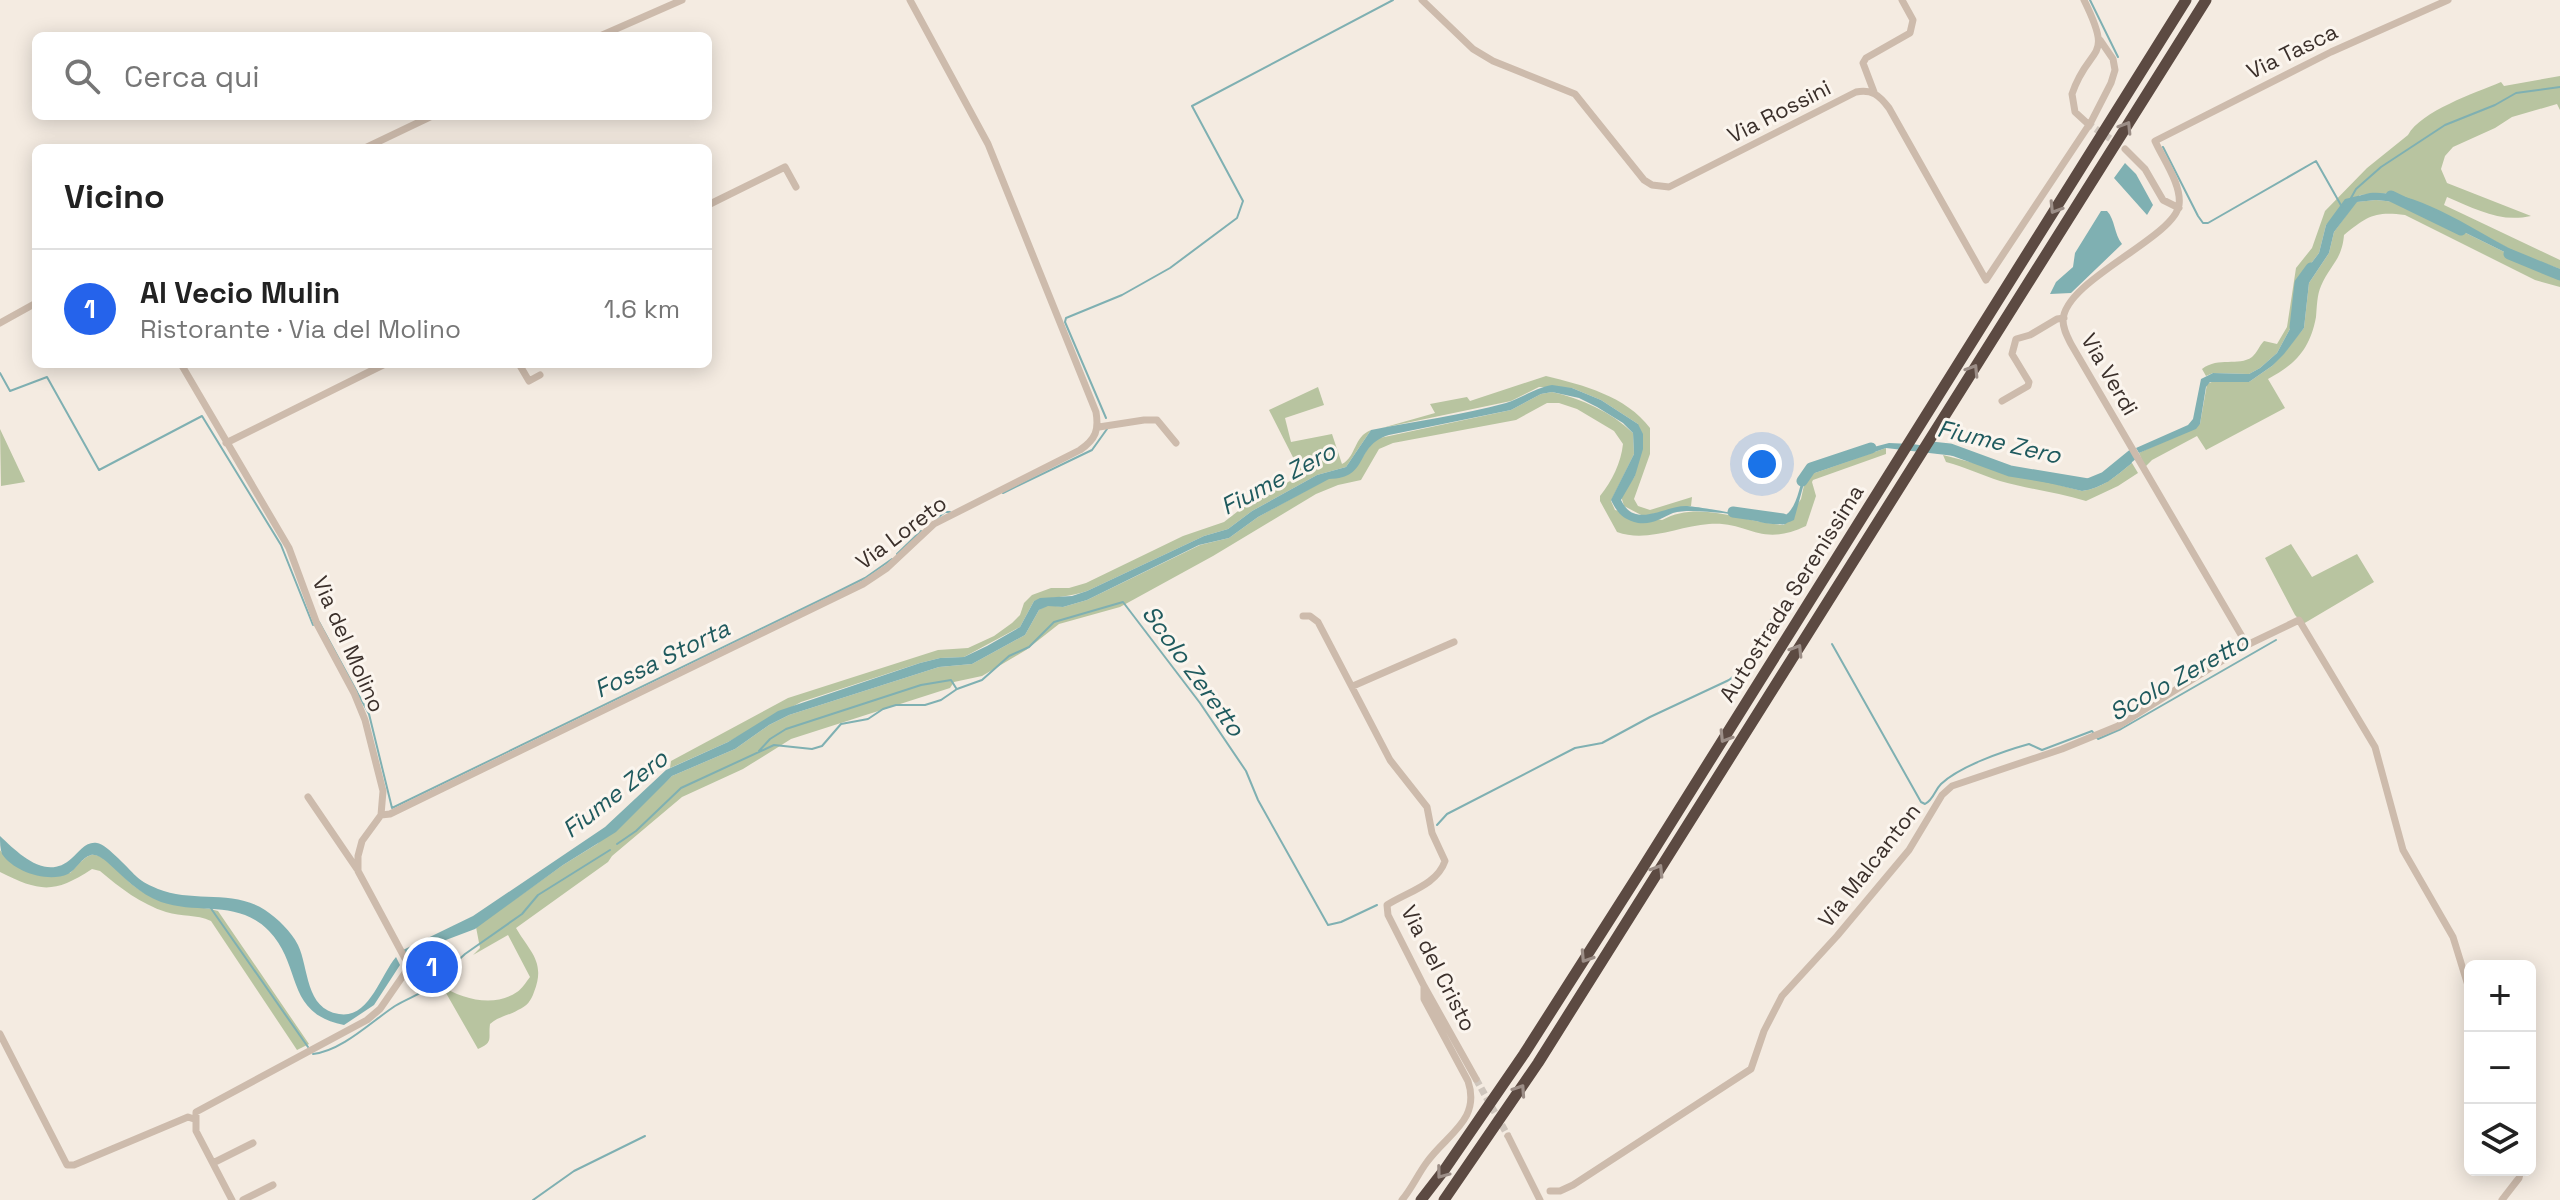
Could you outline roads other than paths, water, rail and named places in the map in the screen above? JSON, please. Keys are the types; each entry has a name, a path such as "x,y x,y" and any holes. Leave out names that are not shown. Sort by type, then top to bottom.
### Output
{"highway":[{"name":"Autostrada Serenissima","path":"1421,1200 1524,1054 2186,0"},
{"name":"Autostrada Serenissima","path":"1444,1200 1538,1063 2206,0"}],"street":[{"path":"609,32 682,0"},
{"path":"910,0 988,144 1099,427 1157,420 1176,443"},
{"name":"Via Rossini","path":"1422,0 1473,49 1493,61 1575,94 1644,180 1660,187 1669,187 1856,92 1874,92"},
{"path":"1902,0 1913,20 1910,33 1866,58 1863,63 1874,92 1889,108 1986,280 2091,122 2111,83 2115,70 2113,59 2100,40 2084,0"},
{"name":"Via Tasca","path":"2179,208 2177,188 2155,141 2331,52 2448,0"},
{"path":"2087,123 2075,112 2072,94 2096,53 2100,40"},
{"path":"373,144 424,120"},
{"path":"2125,149 2145,169 2163,200 2179,208"},
{"path":"712,203 785,167 796,187"},
{"name":"Via Verdi","path":"2179,208 2163,228 2129,251 2069,303 2064,318 2065,332 2247,645"},
{"path":"0,323 32,305"},
{"path":"2002,401 2028,386 2029,382 2012,354 2016,339 2064,318"},
{"name":"Via del Molino","path":"183,368 289,548 317,624 354,693 378,767 383,791 381,815"},
{"path":"226,443 377,368"},
{"path":"521,368 529,381 540,375"},
{"name":"Via Loreto","path":"381,815 418,801 863,584 887,568 934,524 1080,450 1090,443 1099,427"},
{"name":"Via del Cristo","path":"1303,616 1310,616 1318,622 1390,760 1427,807 1432,833 1445,861 1437,876 1387,905 1388,915 1476,1079"},
{"name":"Via Malcanton","path":"1549,1191 1557,1197 1751,1069 1764,1031 1782,996 1909,850 1946,790 2094,736 2129,720 2247,645 2299,620 2375,747 2403,850 2453,937 2464,973"},
{"path":"1353,686 1454,642"},
{"path":"232,1200 196,1131 194,1119 198,1110 372,1017 407,970 406,959 358,871 308,797"},
{"path":"358,871 362,841 381,815"},
{"path":"1402,1200 1427,1161 1466,1117 1473,1094 1424,999 1424,986"},
{"path":"0,1034 67,1165 74,1165 188,1117 194,1119"},
{"path":"1508,1136 1537,1188 1540,1200"},
{"path":"213,1163 253,1143"},
{"path":"2502,1200 2520,1176"},
{"path":"243,1200 273,1185"},
{"path":"1537,1188 1549,1191"},
{"path":"1540,1200 1543,1193 1549,1191"}],"water":[{"path":"2125,163 2136,174 2153,205 2147,215 2114,178"},
{"path":"2370,193 2418,201 2441,211 2513,250 2560,269 2560,276 2547,273 2405,203 2357,202 2334,232 2329,253 2309,283 2304,328 2284,354 2249,382 2210,382 2206,387 2200,424 2196,429 2139,453 2136,448 2188,425 2193,419 2201,379 2213,373 2249,374 2277,353 2298,314 2303,274 2319,253 2326,225 2345,199"},
{"path":"2101,211 2110,214 2122,244 2071,293 2050,294 2056,282 2073,267 2075,253"},
{"path":"1552,385 1572,388 1601,400 1638,424 1643,434 1643,449 1635,476 1621,500 1627,509 1642,515 1687,506 1753,516 1784,516 1795,502 1804,472 1889,443 1948,449 2010,471 2055,478 2083,487 2102,481 2129,457 2132,463 2103,484 2082,491 1991,469 1955,456 1886,448 1806,476 1794,520 1785,523 1768,524 1732,514 1691,511 1673,513 1657,521 1643,523 1625,518 1611,500 1634,454 1633,433 1623,423 1579,398 1552,392 1541,394 1511,410 1389,435 1370,446 1351,473 1329,479 1258,517 1229,538 1199,545 1087,600 1039,610 1025,635 972,664 939,667 789,715 769,725 735,749 672,776 616,832 563,865 475,929 430,946 409,958 403,950 473,916 605,827 666,770 728,742 778,711 920,663 964,657 1020,627 1034,601 1040,598 1072,596 1087,591 1204,536 1228,529 1252,511 1317,475 1346,467 1371,430 1489,407"},
{"path":"0,836 34,863 53,867 63,865 86,845 97,843 139,879 158,889 240,900 265,910 295,940 314,996 328,1011 349,1014 358,1010 373,994 396,957 400,965 374,1005 344,1025 325,1019 303,999 280,945 257,921 231,911 175,906 153,899 95,855 88,856 68,874 51,877 32,874 7,860 2,854"}],"waterway":[{"name":"Fossa Storta","path":"1106,418 1065,322 1066,318 1122,295 1170,268 1237,218 1243,201 1192,106 1393,0"},
{"path":"2090,0 2118,57"},
{"path":"2351,198 2356,189 2381,167 2445,125 2516,93 2560,87"},
{"path":"2163,147 2203,223 2208,223 2316,161 2342,207"},
{"name":"Fiume Zero","path":"2391,196 2461,230"},
{"name":"Fiume Zero","path":"2509,254 2560,275"},
{"name":"Fiume Zero","path":"2295,327 2300,283 2311,268"},
{"name":"Fossa Storta","path":"0,373 10,391 47,377 99,470 202,416 281,545 313,625"},
{"name":"Fossa Storta","path":"1003,493 1092,450 1107,429"},
{"name":"Fiume Zero","path":"1931,447 1950,449 2010,471 2088,484 2105,477 2132,455"},
{"name":"Fiume Zero","path":"1802,481 1811,468 1871,448"},
{"name":"Fossa Storta","path":"935,520 950,512"},
{"name":"Fiume Zero","path":"1733,512 1783,519"},
{"name":"Fossa Storta","path":"897,554 921,531"},
{"name":"Fossa Storta","path":"319,622 369,714 392,808 833,594 865,578 892,559"},
{"name":"Scolo Zeretto","path":"617,844 636,831 681,788 774,745 812,749 822,746 841,724 868,719 896,705 925,705 941,700 957,689 982,680 1009,656 1029,647 1054,622 1123,602 1200,703 1246,771 1258,800 1328,925 1377,905"},
{"name":"Scolo Zeretto","path":"1437,825 1447,814 1575,748 1602,743 1729,680 1739,672 1777,610"},
{"name":"Scolo Zeretto","path":"1832,644 1921,802 1925,804 1949,777 1971,765 2029,744 2042,750 2092,731 2098,739 2121,729 2276,640"},
{"path":"759,751 786,729 921,685 951,680 956,688"},
{"name":"Scolo Zeretto","path":"439,978 465,954 522,914 538,895 610,850"},
{"name":"Scolo Zeretto","path":"210,907 308,1047"},
{"name":"Scolo Zeretto","path":"313,1054 346,1041 395,1006 434,984"},
{"path":"533,1200 574,1171 645,1136"}],"tunnel":[{"path":"2087,123 2118,144"},
{"path":"1476,1079 1508,1136"}],"place":[{"name":"Al Vecio Mulin","path":"432,967"}]}
